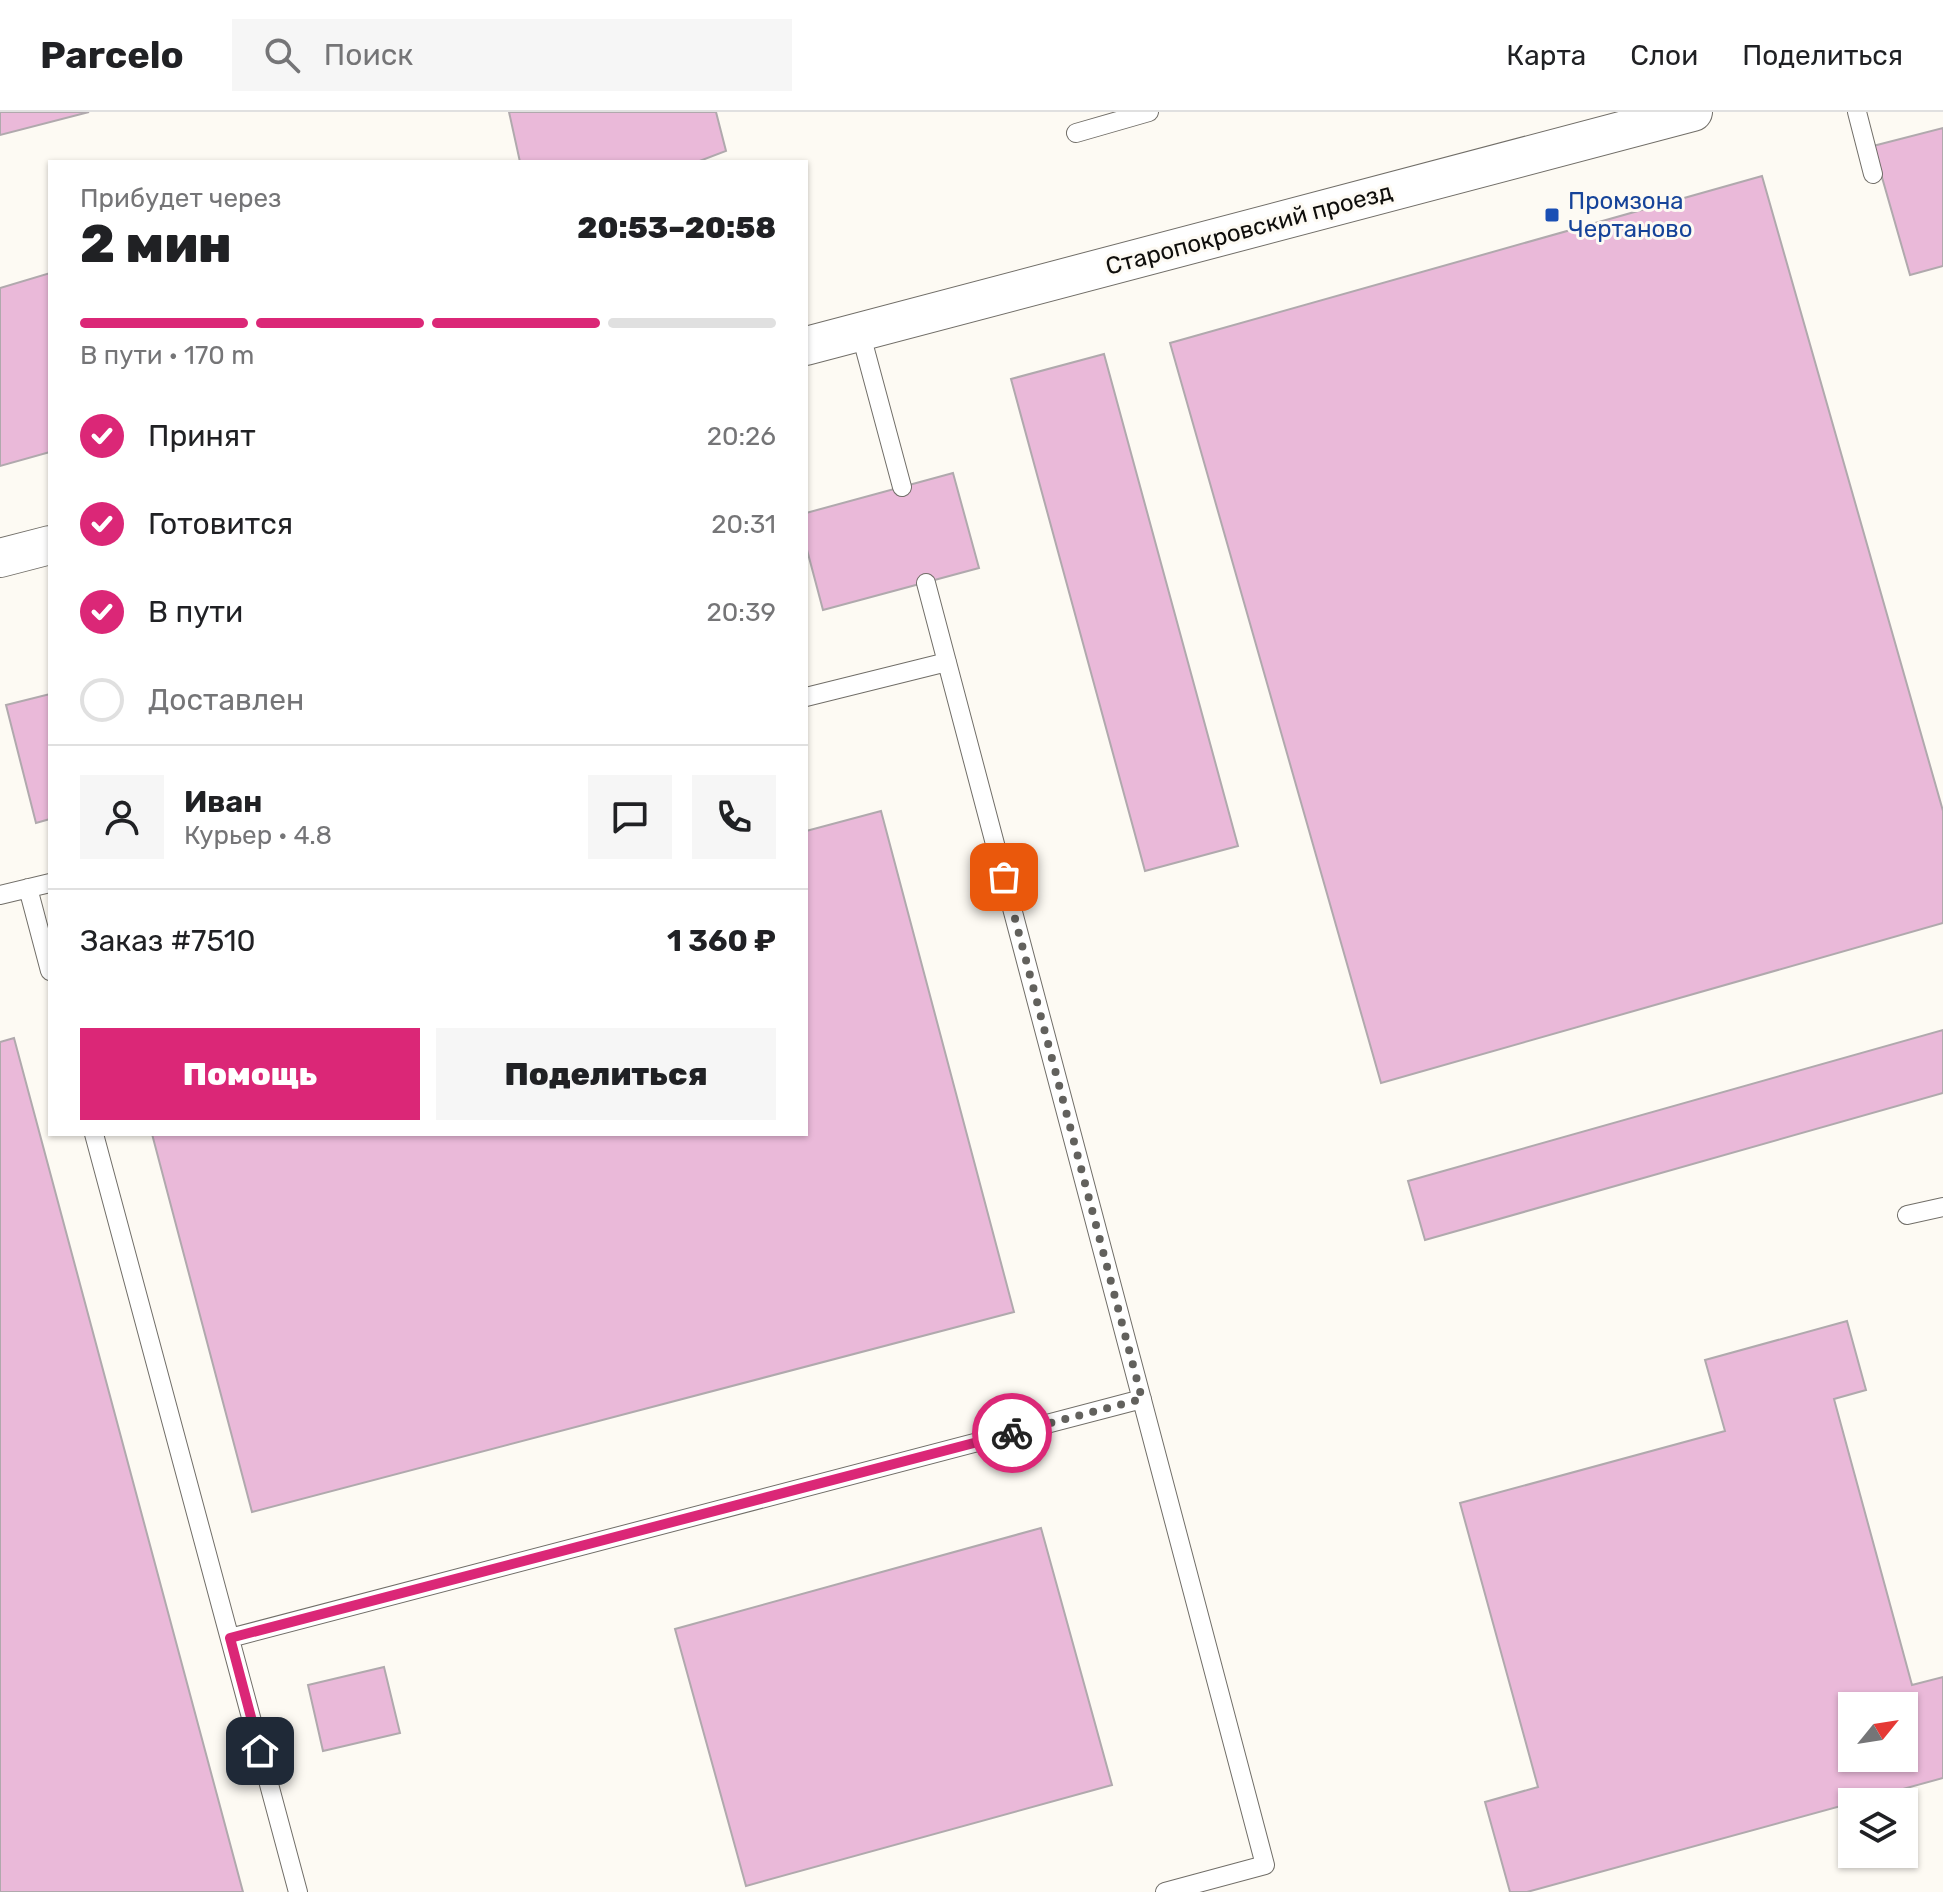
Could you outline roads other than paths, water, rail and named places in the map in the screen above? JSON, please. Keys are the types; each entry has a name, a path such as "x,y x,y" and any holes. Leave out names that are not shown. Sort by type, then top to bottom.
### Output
{"street":[{"name":"Старопокровский проезд","path":"808,345 1693,112"},
{"path":"0,558 48,546"}],"lane":[{"path":"1076,133 1149,112"},
{"path":"1857,112 1873,174"},
{"path":"860,331 902,487"},
{"path":"926,583 1265,1865 1165,1892"},
{"path":"808,697 947,662"},
{"path":"0,895 48,883"},
{"path":"28,888 48,963"},
{"path":"95,1136 298,1892"},
{"path":"1907,1215 1943,1207"},
{"path":"230,1638 1142,1399"}],"place":[{"name":"Промзона Чертаново","path":"1552,215"}]}
